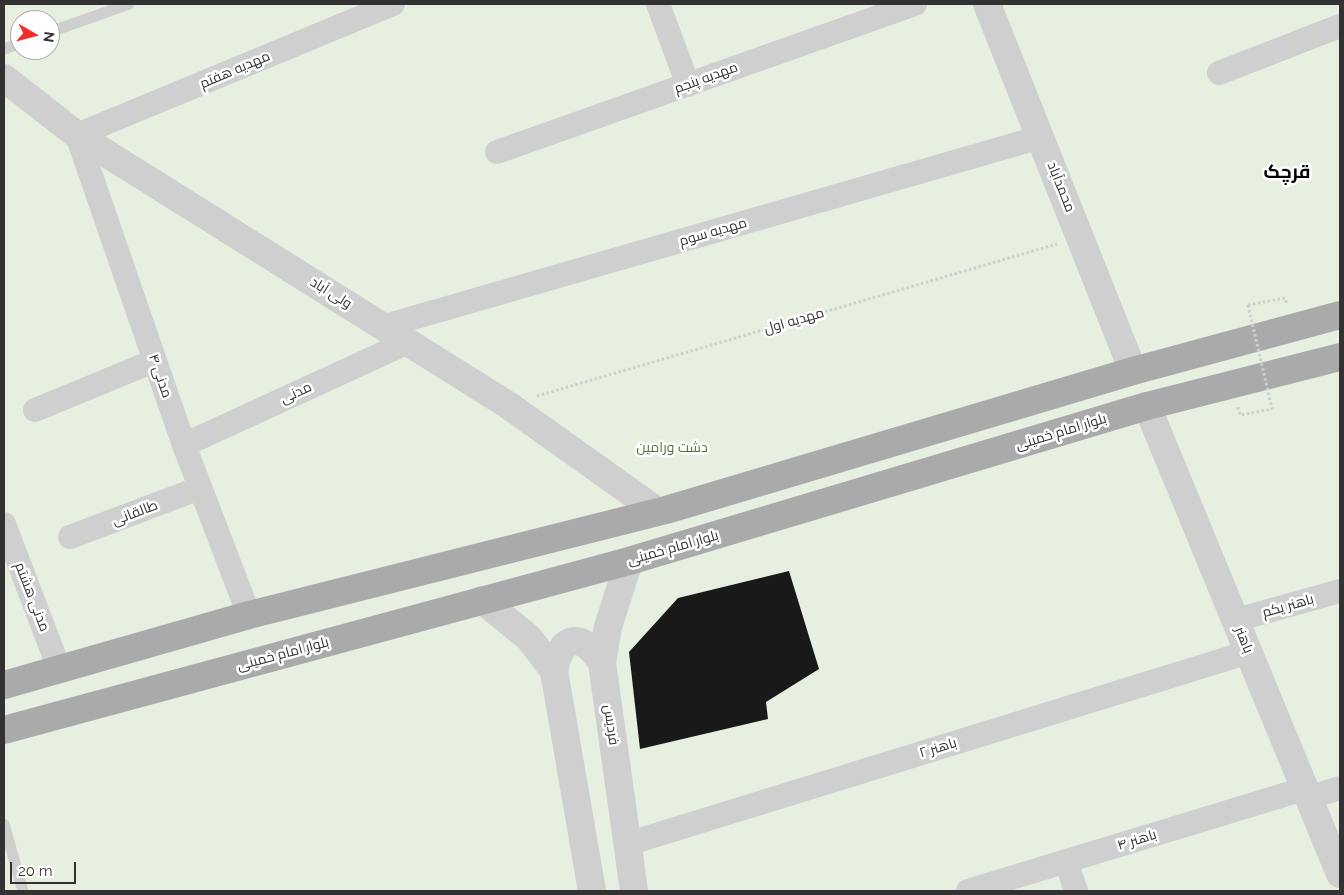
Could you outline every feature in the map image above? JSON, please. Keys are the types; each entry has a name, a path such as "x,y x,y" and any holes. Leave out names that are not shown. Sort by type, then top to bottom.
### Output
{"main road":[{"path":"4,685 250,615 657,512 1133,371 1340,315"},
{"name":"بلوار امام خمینی","path":"4,730 629,561 1147,406 1340,356"}],"street":[{"name":"مهدیه هفتم","path":"76,135 393,4"},
{"path":"658,4 688,85"},
{"name":"مهدیه پنجم","path":"497,152 915,4"},
{"name":"محمدآباد","path":"987,4 1133,371"},
{"path":"1219,72 1340,26"},
{"name":"ولی آباد","path":"4,78 76,135 385,326 508,405 657,512"},
{"name":"مدنی ۴","path":"76,135 184,445 250,615"},
{"name":"مهدیه سوم","path":"385,326 1041,137"},
{"name":"مدنی","path":"184,445 408,342"},
{"path":"35,410 154,361"},
{"name":"باهنر","path":"1147,406 1308,792 1340,874"},
{"name":"طالقانی","path":"70,537 200,488"},
{"name":"مدنی هشتم","path":"4,524 60,670"},
{"name":"فردیس","path":"629,561 608,627 602,663 634,891"},
{"name":"باهنر یکم","path":"1236,620 1340,591"},
{"path":"482,600 529,638 554,671 592,891"},
{"path":"554,671 562,647 570,642 581,642 593,648 602,663"},
{"name":"باهنر ۲","path":"627,844 1249,652"},
{"name":"باهنر ۴","path":"968,891 1308,792 1340,788"},
{"path":"1066,862 1076,891"}],"lane":[{"path":"60,28 129,4"},
{"path":"4,824 23,891"}],"path":[{"name":"مهدیه اول","path":"508,405 1081,237"},
{"path":"1240,416 1272,409 1248,305 1285,298"}],"green space":[{"name":"دشت ورامین","path":"4,4 1340,4 1340,891 4,891"}],"building":[{"path":"789,571 819,669 766,702 768,719 640,749 629,652 678,598"}],"district":[{"name":"قرچک","path":"1287,172"}]}
